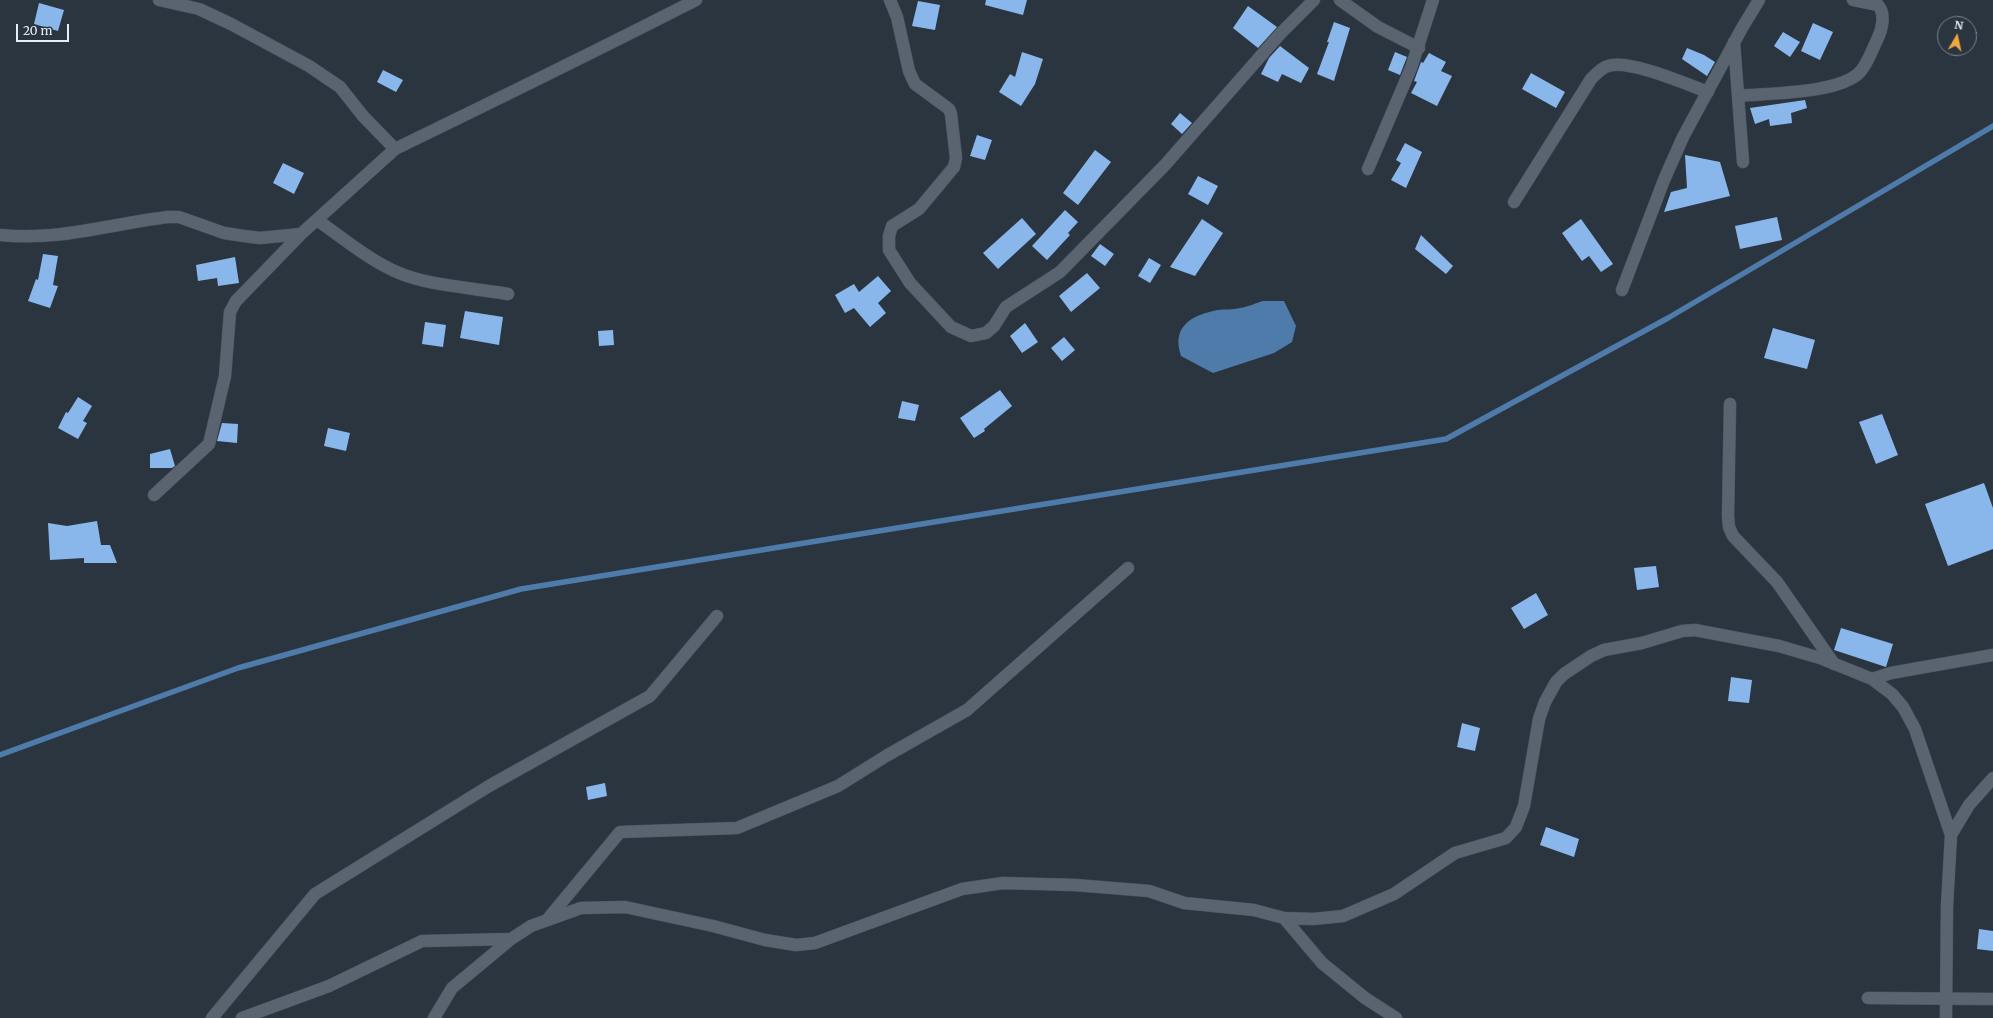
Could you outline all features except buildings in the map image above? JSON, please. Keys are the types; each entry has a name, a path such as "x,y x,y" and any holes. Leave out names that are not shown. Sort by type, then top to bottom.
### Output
{"street":[{"path":"158,0 199,9 231,24 309,66 340,87 363,116 395,149"},
{"path":"154,495 209,444 225,376 230,312 236,301 317,220 395,149 448,122 543,78 696,0"},
{"path":"890,0 897,17 909,70 915,84 949,109 951,114 956,158 954,167 919,209 892,226 889,236 889,250 891,256 910,283 952,327 971,336 986,334 994,326 1006,307 1060,272 1165,165 1280,34 1314,0"},
{"path":"1340,0 1378,27 1418,48"},
{"path":"1368,169 1394,111 1418,48 1433,0"},
{"path":"1622,290 1683,137 1734,42 1759,0"},
{"path":"1738,96 1835,86 1853,78 1865,65 1881,32 1882,13 1878,5 1853,0"},
{"path":"1734,42 1743,162"},
{"path":"1514,202 1591,79 1599,71 1608,66 1632,66 1708,92"},
{"path":"0,235 41,237 62,235 168,217 179,217 224,233 244,236 260,238 302,234"},
{"path":"317,220 371,257 399,273 428,281 508,294"},
{"path":"1730,404 1727,499 1729,527 1733,536 1777,582 1834,664"},
{"path":"547,920 620,832 737,828 838,786 886,756 967,710 1128,568"},
{"path":"212,1018 315,894 489,786 650,696 717,616"},
{"path":"434,1018 452,988 511,939 531,926 581,908 625,908 712,926 765,940 796,945 815,943 962,889 1003,883 1075,885 1149,891 1184,903 1254,910 1284,918 1313,919 1343,916 1394,894 1455,853 1506,838 1516,827 1524,806 1539,719 1545,702 1556,682 1591,656 1604,650 1642,643 1682,631 1695,630 1778,646 1805,653 1872,679 1892,694 1903,708 1915,729 1950,835 1946,1018"},
{"path":"1872,679 1891,673 1993,655"},
{"path":"1950,835 1968,805 1993,778"},
{"path":"1284,918 1322,962 1365,998 1396,1018"},
{"path":"242,1018 329,986 422,941 511,939"},
{"path":"1868,998 1993,999"}],"water":[{"path":"1263,301 1284,301 1296,326 1292,342 1274,353 1213,373 1181,356 1179,337 1181,330 1192,319 1209,312 1235,309"}],"waterway":[{"path":"0,755 238,668 521,589 1446,439 1668,318 1993,126"}]}
